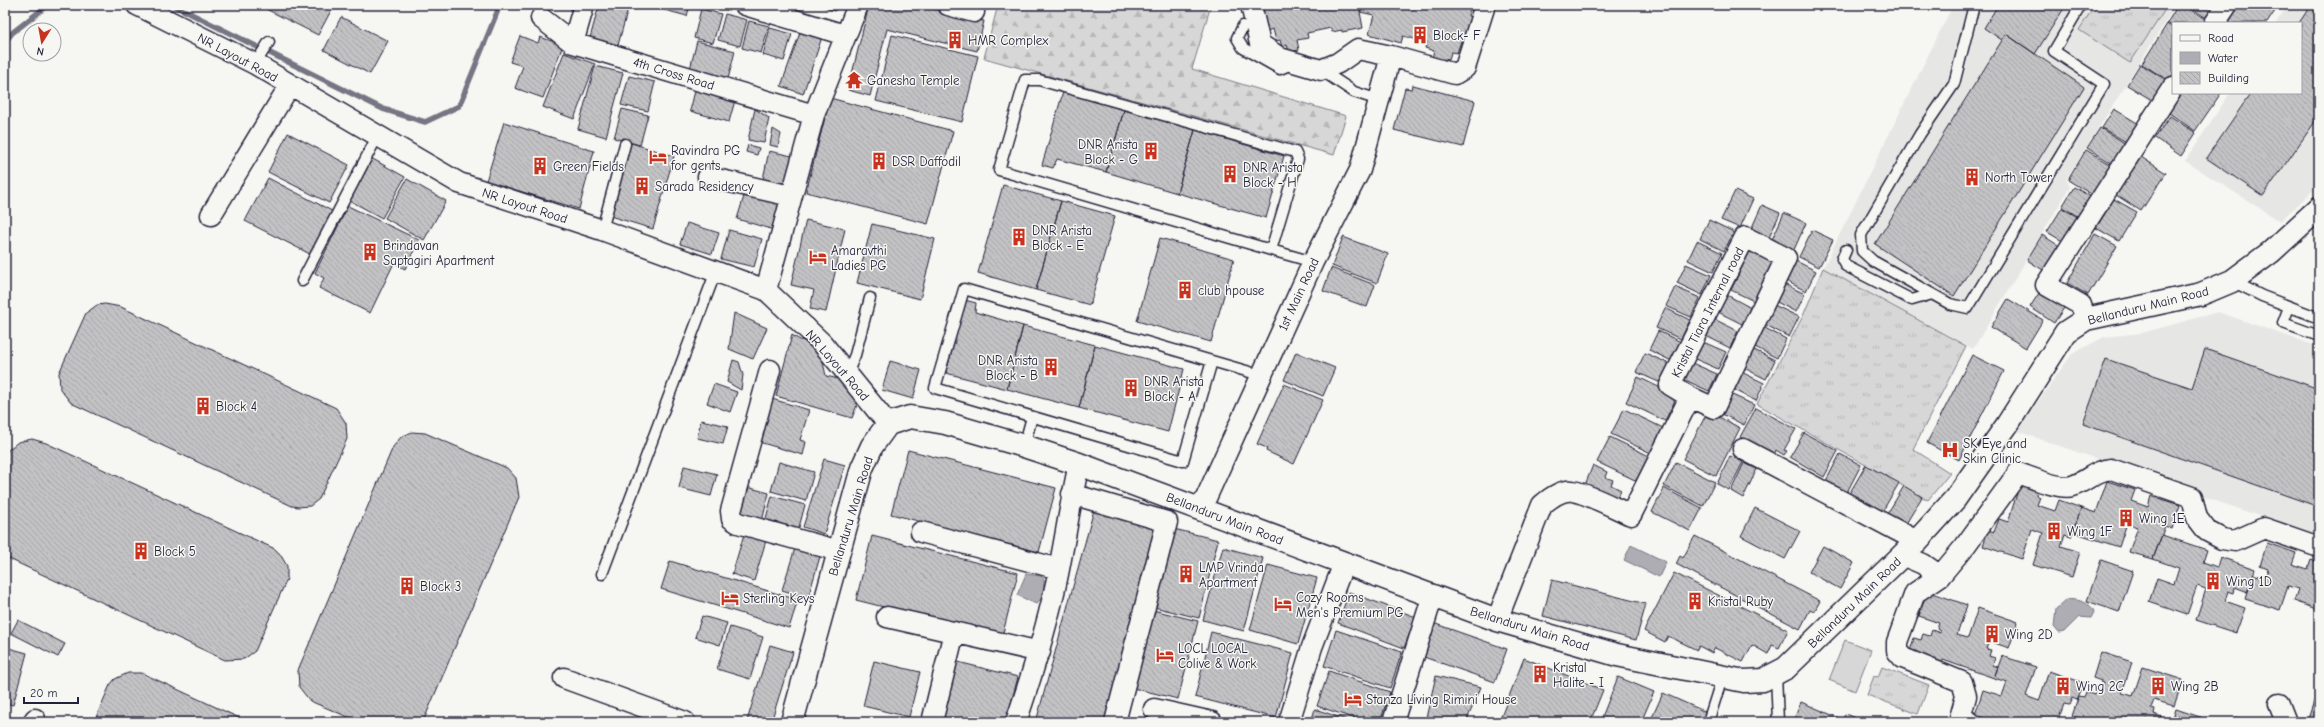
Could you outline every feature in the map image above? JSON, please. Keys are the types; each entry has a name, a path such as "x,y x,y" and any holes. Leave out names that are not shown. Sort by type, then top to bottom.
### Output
{"street":[{"name":"NR Layout Road","path":"137,5 258,60 290,85 459,183 602,230 766,290 822,343 888,424"},
{"path":"574,43 584,5"},
{"path":"745,5 845,35"},
{"path":"766,290 814,115 858,5"},
{"path":"948,5 974,12"},
{"path":"1251,5 1260,44 1280,58 1321,70 1338,63 1358,49 1390,56 1455,74 1465,68 1485,5"},
{"path":"2216,22 2227,5"},
{"name":"4th Cross Road","path":"541,18 574,43 814,115"},
{"name":"1st Main Road","path":"1201,509 1260,375 1313,262 1360,170 1390,56"},
{"path":"211,215 290,85"},
{"path":"2086,319 2081,305 2046,285 2172,89"},
{"path":"708,177 791,196"},
{"name":"Bellanduru Main Road","path":"792,722 862,468 872,446 888,424 910,418 945,423 1079,464 1497,620 1617,655 1722,678 1744,681 1763,680 1776,674 1909,548 1955,499 2007,425 2066,332 2086,319 2201,294 2232,281 2271,252 2319,208"},
{"name":"Kristal Tiara Internal road","path":"1745,238 1786,258 1714,408 1690,397 1670,385 1745,238"},
{"path":"770,370 731,511 732,519 738,523 839,551"},
{"path":"1497,620 1542,505 1560,493 1572,490 1631,515 1690,397"},
{"path":"1744,449 1909,548 1924,564 1940,576"},
{"path":"1016,722 1040,652 1059,569 1072,494 1079,464"},
{"path":"1970,722 1960,718 1966,696 1962,682 1903,658 1897,651 1897,642 1915,593 1940,576 1965,546 2018,473 2064,487 2072,486 2102,469 2111,468 2192,497 2197,518 2207,531 2222,539 2235,541 2264,528 2319,547"},
{"path":"1072,494 1167,522 1115,722"},
{"path":"921,532 1059,569"},
{"path":"1288,722 1312,647 1344,563"},
{"path":"1393,722 1433,595"},
{"path":"887,617 1040,652"},
{"path":"932,722 954,632"},
{"path":"564,678 685,722"},
{"path":"2279,704 2286,722"},
{"path":"1154,709 1212,722"}],"lane":[{"path":"1974,5 1954,84 1920,134 1861,235 1862,251 1873,261 1950,304 1968,308 2104,84 2054,51 2081,5"},
{"path":"1243,26 1237,38 1243,48 1280,69 1296,63"},
{"path":"258,60 269,42"},
{"path":"1321,70 1354,92 1379,100"},
{"path":"1271,250 1298,159 1295,152 1039,80 1025,80 999,170 1271,250 1313,262"},
{"path":"302,281 378,135"},
{"path":"602,230 625,144"},
{"path":"1846,250 1842,259 1846,266 1912,300 1932,294"},
{"path":"602,574 716,271"},
{"path":"2232,281 2319,318"},
{"path":"1212,361 1183,461 935,388 964,289 1212,361 1260,375"},
{"path":"847,374 855,355 870,298"},
{"path":"2289,306 2283,323 2319,336"},
{"path":"1024,446 1032,416"},
{"path":"1776,674 1778,722"},
{"path":"1708,722 1722,678"}],"shaded area":[{"path":"1953,5 2176,5 2066,180 2070,187 1973,349 1823,268"},
{"path":"2288,5 2319,5 2319,185 2280,221 2185,161 2229,94 2302,94 2302,22 2277,22"},
{"path":"2218,312 2319,347 2319,537 2017,431 2072,354 2104,337 2142,333"}],"green space":[{"path":"998,5 1211,5 1192,69 1346,116 1334,155 984,58"},
{"path":"2095,5 2168,5 2130,63 2079,30"},
{"path":"1823,268 1966,346 1913,449 1950,473 1928,500 1757,404 1803,316"},
{"path":"1845,640 1871,650 1855,691 1829,680"},
{"path":"1882,667 1929,685 1918,714 1867,695 1874,676 1878,677"}],"water":[{"path":"1631,545 1666,562 1659,577 1624,560"},
{"path":"1026,574 1041,576 1044,579 1044,596 1036,604 1017,595"},
{"path":"2066,600 2086,603 2093,609 2094,612 2091,618 2079,617 2064,632 2059,633 2054,627 2056,609"}],"building":[{"path":"268,5 334,5 318,35 266,9"},
{"path":"599,5 629,5 618,45 590,38"},
{"path":"646,5 690,5 687,16"},
{"path":"819,5 837,5 835,11"},
{"name":"HMR Complex","path":"869,5 917,5 984,21 977,51 887,29 870,96 848,90"},
{"path":"1262,5 1362,5 1360,12 1363,28 1342,32 1342,30 1332,32 1331,28 1307,33 1308,38 1297,40 1299,50 1289,52 1287,45 1282,47 1280,40 1276,41 1273,29 1267,31"},
{"name":"Block- F","path":"1362,5 1471,5 1468,16 1473,17 1466,43 1461,41 1457,53 1451,52 1449,60 1444,59 1443,65 1431,61 1434,51 1425,48 1427,42 1403,36 1401,43 1369,34 1374,15 1360,12"},
{"path":"1998,5 2066,5 2035,54 2006,34 2002,40 1984,28"},
{"path":"2178,5 2183,5 2207,20 2206,22 2172,22 2172,26 2167,23"},
{"path":"2186,5 2217,5 2208,19"},
{"path":"2238,5 2279,5 2268,22 2227,22"},
{"path":"2311,5 2319,5 2319,116 2263,196 2206,158 2250,94 2302,94 2302,22 2300,22"},
{"path":"701,9 721,14 713,43 694,38"},
{"path":"725,14 747,20 740,46 718,40"},
{"path":"341,17 388,41 370,74 324,50"},
{"path":"749,21 769,26 761,53 742,48"},
{"path":"2167,24 2172,27 2172,76 2169,81 2142,64"},
{"path":"802,27 823,34 803,94 781,86"},
{"path":"770,28 792,34 784,61 763,55"},
{"name":"North Tower","path":"2006,34 2084,87 1954,296 1875,244"},
{"path":"892,35 978,56 962,122 876,101"},
{"path":"520,36 538,43 540,37 563,45 543,98 515,88 523,66 510,62"},
{"path":"697,41 735,51 728,79 690,69"},
{"path":"564,53 595,64 574,119 543,107"},
{"path":"2140,64 2168,81 2155,102 2127,85"},
{"path":"595,66 623,73 606,137 578,129"},
{"path":"629,76 655,82 648,111 621,105"},
{"path":"697,83 737,93 729,122 690,111"},
{"path":"1413,85 1475,101 1463,147 1394,130 1405,88 1412,89"},
{"path":"1063,92 1124,110 1106,172 1057,159 1053,168 1042,165"},
{"path":"2181,94 2220,94 2195,131 2169,113"},
{"name":"DSR Daffodil","path":"830,98 953,131 928,224 806,192"},
{"path":"622,109 648,115 640,145 614,138"},
{"path":"755,109 769,118 764,143 748,140"},
{"path":"2114,109 2139,124 2128,143 2102,128"},
{"name":"DNR Arista Block - G","path":"1124,110 1195,130 1177,193 1106,172"},
{"path":"2170,116 2196,133 2181,156 2155,138"},
{"name":"Green Fields","path":"504,122 594,151 579,209 486,181"},
{"path":"2100,128 2128,145 2115,165 2087,148"},
{"path":"773,129 781,134 778,147 770,145"},
{"name":"DNR Arista Block - H","path":"1195,130 1284,156 1266,218 1177,193"},
{"path":"288,133 349,165 329,203 268,172"},
{"name":"Sarada Residency","path":"631,143 674,156 653,229 610,216"},
{"path":"748,145 759,148 757,155 746,152"},
{"path":"2086,150 2112,165 2094,196 2068,180"},
{"path":"769,151 792,156 786,184 763,179"},
{"path":"2141,157 2166,173 2141,211 2116,195"},
{"path":"371,158 405,177 382,218 347,199"},
{"path":"268,178 332,211 310,254 245,221"},
{"path":"407,179 446,201 424,240 385,218"},
{"name":"DNR Arista Block - E","path":"1003,185 1061,201 1036,290 978,273"},
{"path":"2074,187 2093,198 2081,218 2062,207"},
{"path":"1735,191 1753,199 1740,228 1721,220"},
{"path":"745,193 782,204 774,230 737,219"},
{"path":"2114,199 2137,212 2119,241 2096,228"},
{"path":"1061,201 1115,216 1090,305 1036,290"},
{"path":"1762,205 1780,213 1767,242 1749,234"},
{"name":"Brindavan Saptagiri Apartment","path":"348,206 419,240 405,269 394,263 370,313 319,288 324,278 315,273"},
{"path":"2062,208 2081,219 2066,243 2047,232"},
{"path":"1784,213 1806,223 1792,254 1770,244"},
{"name":"Amaravthi Ladies PG","path":"806,220 845,229 826,312 810,309 814,290 791,285"},
{"path":"1709,220 1734,232 1724,251 1700,239"},
{"path":"687,223 719,233 712,254 680,244"},
{"path":"872,224 935,239 920,299 857,283"},
{"path":"729,230 762,239 754,267 721,259"},
{"path":"1812,230 1833,240 1819,267 1799,257"},
{"path":"2095,234 2117,246 2088,295 2067,283"},
{"path":"2042,235 2064,249 2048,273 2027,260"},
{"path":"1343,237 1388,254 1377,283 1332,266"},
{"name":"club hpouse","path":"1160,238 1234,259 1211,342 1137,321"},
{"path":"1697,241 1722,253 1713,272 1688,260"},
{"path":"1750,251 1774,263 1754,301 1731,290"},
{"path":"1794,260 1816,271 1806,291 1784,280"},
{"path":"1686,264 1711,275 1702,295 1677,283"},
{"path":"1331,268 1375,285 1367,307 1323,291"},
{"path":"1784,284 1805,294 1796,312 1775,301"},
{"path":"1675,287 1700,298 1691,317 1666,306"},
{"path":"2041,290 2066,305 2054,323 2030,307"},
{"path":"1727,295 1751,308 1742,324 1718,312"},
{"path":"2008,299 2043,320 2026,348 1991,327"},
{"path":"965,300 976,303 975,312 1023,326 1007,389 946,373"},
{"name":"Block 4","path":"105,304 121,307 336,408 346,423 347,439 319,499 310,506 292,506 71,403 60,389 59,373 86,313 97,305"},
{"path":"1772,304 1799,317 1789,337 1762,323"},
{"path":"1665,308 1690,320 1681,339 1656,328"},
{"path":"734,313 767,328 753,359 729,349"},
{"path":"1714,319 1738,331 1730,348 1706,336"},
{"name":"DNR Arista Block - B","path":"1023,326 1095,345 1079,408 1007,389"},
{"path":"1761,326 1786,339 1777,358 1751,345"},
{"path":"1658,331 1683,343 1674,362 1649,350"},
{"path":"792,335 800,340 819,344 826,376 843,380 857,405 852,418 776,396"},
{"path":"1701,341 1726,352 1718,369 1693,358"},
{"name":"DNR Arista Block - A","path":"1095,345 1184,369 1168,432 1079,408"},
{"path":"1750,348 1775,360 1766,379 1740,366"},
{"path":"2205,349 2319,389 2319,507 2083,424 2106,359 2192,388"},
{"path":"1296,352 1335,368 1323,396 1284,380"},
{"path":"1645,353 1670,364 1661,383 1636,372"},
{"path":"1972,355 2004,371 1959,460 1927,443"},
{"path":"733,360 739,362 743,375 741,390 727,382"},
{"path":"890,361 921,370 913,399 882,390"},
{"path":"1692,363 1717,374 1709,391 1685,380"},
{"path":"1737,370 1764,383 1756,401 1729,387"},
{"path":"1638,377 1677,396 1665,421 1626,402"},
{"path":"714,384 737,392 730,412 707,403"},
{"path":"1284,384 1323,400 1294,464 1266,451 1267,448 1257,444"},
{"path":"1728,393 1754,405 1744,425 1718,412"},
{"path":"772,399 809,410 800,440 806,442 803,455 759,442"},
{"path":"1756,408 1796,429 1784,450 1787,451 1784,455 1776,450 1774,455 1740,437"},
{"path":"1624,409 1663,428 1651,453 1611,434"},
{"path":"1708,411 1740,428 1716,476 1683,459"},
{"path":"701,420 728,426 723,444 697,438"},
{"name":"Block 3","path":"412,432 425,433 507,468 516,478 519,497 423,722 360,722 310,701 299,687 298,670 393,447 401,437"},
{"path":"1804,433 1838,451 1824,477 1790,457"},
{"path":"1610,437 1649,456 1637,481 1597,462"},
{"name":"Block 5","path":"32,439 46,443 275,549 280,554 287,566 287,579 255,651 244,659 225,660 5,557 5,456 7,451 18,442"},
{"path":"908,450 1056,488 1039,552 891,514"},
{"path":"1840,454 1861,465 1847,492 1826,481"},
{"path":"1730,456 1743,462 1729,490 1717,484"},
{"path":"824,459 845,465 824,534 803,527"},
{"path":"779,462 814,472 806,501 771,491"},
{"path":"1676,462 1715,482 1703,506 1664,486"},
{"path":"1744,463 1757,469 1743,498 1731,491"},
{"path":"1593,465 1607,472 1605,477 1613,480 1611,485 1621,490 1617,500 1585,485"},
{"path":"1866,465 1899,483 1882,512 1849,494"},
{"path":"684,466 717,474 711,496 679,488"},
{"name":"Wing 1E","path":"2107,481 2135,490 2131,501 2148,507 2151,496 2180,505 2172,529 2165,526 2153,559 2129,552 2138,527 2127,523 2119,547 2073,532 2081,508 2096,513"},
{"name":"Wing 1F","path":"2020,484 2037,490 2036,495 2040,497 2037,505 2055,511 2059,500 2081,508 2071,537 2065,535 2061,546 2080,552 2072,577 2033,565 2043,533 2032,529 2022,559 1983,546 1988,530 1994,532 1999,519 2008,522"},
{"path":"743,486 769,493 762,521 735,513"},
{"path":"1904,486 1922,497 1904,527 1886,516"},
{"path":"1664,488 1702,508 1690,531 1652,512"},
{"path":"772,496 805,505 798,531 765,522"},
{"path":"1095,506 1162,524 1108,722 1036,722"},
{"path":"1755,508 1800,531 1785,559 1741,536"},
{"name":"LMP Vrinda Apartment","path":"1174,529 1218,540 1199,618 1154,607"},
{"path":"745,531 767,537 754,581 732,574"},
{"name":"Wing 1D","path":"2162,535 2207,550 2203,562 2217,567 2220,557 2255,569 2248,592 2235,587 2234,593 2228,591 2225,601 2245,608 2236,633 2196,620 2206,589 2197,586 2187,615 2149,602 2157,578 2174,584 2179,568 2153,559"},
{"path":"872,536 1018,573 1002,637 856,600"},
{"path":"1695,536 1820,601 1814,612 1810,610 1800,629 1676,564 1680,556 1683,558"},
{"path":"2267,543 2296,553 2292,564 2308,569 2311,560 2319,563 2319,610 2294,601 2298,589 2288,586 2280,610 2245,599 2253,574 2265,578 2268,569 2260,566"},
{"path":"796,545 821,553 808,598 782,590"},
{"path":"1823,546 1854,563 1840,589 1809,572"},
{"path":"1223,547 1263,558 1244,631 1203,620"},
{"path":"2101,560 2133,571 2119,612 2087,601"},
{"path":"670,561 798,600 789,628 661,589"},
{"name":"Cozy Rooms Men's Premium PG","path":"1268,565 1317,578 1298,644 1250,630"},
{"name":"Kristal Ruby","path":"1674,573 1788,630 1779,648 1772,645 1768,654 1752,645 1743,662 1715,648 1712,653 1699,646 1697,650 1668,636 1665,642 1644,631"},
{"path":"1552,580 1646,604 1636,640 1543,616"},
{"name":"Wing 2D","path":"1927,591 1967,605 1957,635 1968,638 1978,608 2018,622 2009,648 1989,641 1986,649 1991,650 1989,656 1995,658 1993,665 1998,667 1994,678 1943,660 1941,665 1909,654 1914,638 1921,640 1923,634 1930,636 1932,630 1940,633 1937,629 1939,623 1919,616"},
{"path":"1349,592 1416,617 1404,648 1338,623"},
{"name":"LOCL LOCAL Colive & Work","path":"1153,610 1198,621 1178,699 1133,688"},
{"path":"702,616 727,623 720,645 695,637"},
{"path":"18,620 65,644 58,657 11,633"},
{"path":"1433,623 1507,649 1495,682 1421,656"},
{"path":"730,627 763,637 750,679 717,669"},
{"path":"1336,630 1402,652 1390,688 1324,666"},
{"path":"1211,632 1293,653 1276,718 1195,697"},
{"path":"770,645 793,652 771,722 747,721"},
{"path":"5,647 27,653 13,705 5,703"},
{"name":"Wing 2B","path":"2101,652 2132,662 2122,693 2133,696 2143,667 2183,680 2174,706 2154,700 2151,708 2155,709 2154,714 2162,717 2161,722 2091,722 2072,716 2079,696 2084,697 2086,692 2094,695 2096,689 2101,691 2104,682 2093,678"},
{"name":"Wing 2C","path":"2002,656 2036,667 2026,696 2039,701 2049,671 2084,683 2077,700 2072,698 2069,705 2064,704 2059,718 2071,722 1997,722 1975,715 1983,690 2002,696 2007,682 1994,678"},
{"name":"Kristal Halite - I","path":"1524,658 1603,690 1590,722 1499,722"},
{"path":"874,661 920,672 909,717 863,706"},
{"path":"954,661 1018,677 1006,722 937,722"},
{"name":"Stanza Living Rimini House","path":"1329,671 1390,692 1380,722 1365,722 1317,706"},
{"path":"128,673 142,673 248,722 94,722 110,685 115,679"},
{"path":"1436,676 1481,687 1466,722 1425,722"},
{"path":"1618,677 1654,692 1641,722 1600,722"},
{"path":"2318,689 2319,722 2307,722"},
{"path":"1663,693 1708,713 1704,722 1650,722"},
{"path":"1801,702 1839,718 1837,722 1793,722"},
{"path":"1315,709 1353,722 1311,722"},
{"path":"2176,709 2203,718 2202,722 2172,722"},
{"path":"1845,714 1866,722 1842,722"},
{"path":"2236,717 2250,722 2234,722"},
{"path":"5,718 16,722 5,722"}],"waterway":[{"path":"5,42 12,33 48,5"},
{"path":"173,5 383,109 425,122 459,106 500,5"}],"place":[{"name":"Block- F","path":"1420,35"},
{"name":"HMR Complex","path":"955,40"},
{"name":"Ganesha Temple","path":"854,80"},
{"name":"DNR Arista Block - G","path":"1151,151"},
{"name":"Ravindra PG for gents","path":"658,157"},
{"name":"DSR Daffodil","path":"879,161"},
{"name":"Green Fields","path":"540,166"},
{"name":"DNR Arista Block - H","path":"1230,174"},
{"name":"North Tower","path":"1972,177"},
{"name":"Sarada Residency","path":"642,186"},
{"name":"DNR Arista Block - E","path":"1019,237"},
{"name":"Brindavan Saptagiri Apartment","path":"370,252"},
{"name":"Amaravthi Ladies PG","path":"818,257"},
{"name":"club hpouse","path":"1185,290"},
{"name":"DNR Arista Block - B","path":"1051,367"},
{"name":"DNR Arista Block - A","path":"1131,388"},
{"name":"Block 4","path":"203,406"},
{"name":"SK Eye and Skin Clinic","path":"1950,450"},
{"name":"Wing 1E","path":"2126,518"},
{"name":"Wing 1F","path":"2054,531"},
{"name":"Block 5","path":"141,551"},
{"name":"LMP Vrinda Apartment","path":"1186,574"},
{"name":"Wing 1D","path":"2213,581"},
{"name":"Block 3","path":"407,586"},
{"name":"Sterling Keys","path":"730,598"},
{"name":"Kristal Ruby","path":"1695,601"},
{"name":"Cozy Rooms Men's Premium PG","path":"1283,604"},
{"name":"Wing 2D","path":"1992,634"},
{"name":"LOCL LOCAL Colive & Work","path":"1165,655"},
{"name":"Kristal Halite - I","path":"1540,674"},
{"name":"Wing 2C","path":"2063,686"},
{"name":"Wing 2B","path":"2158,686"},
{"name":"Stanza Living Rimini House","path":"1353,699"}]}
